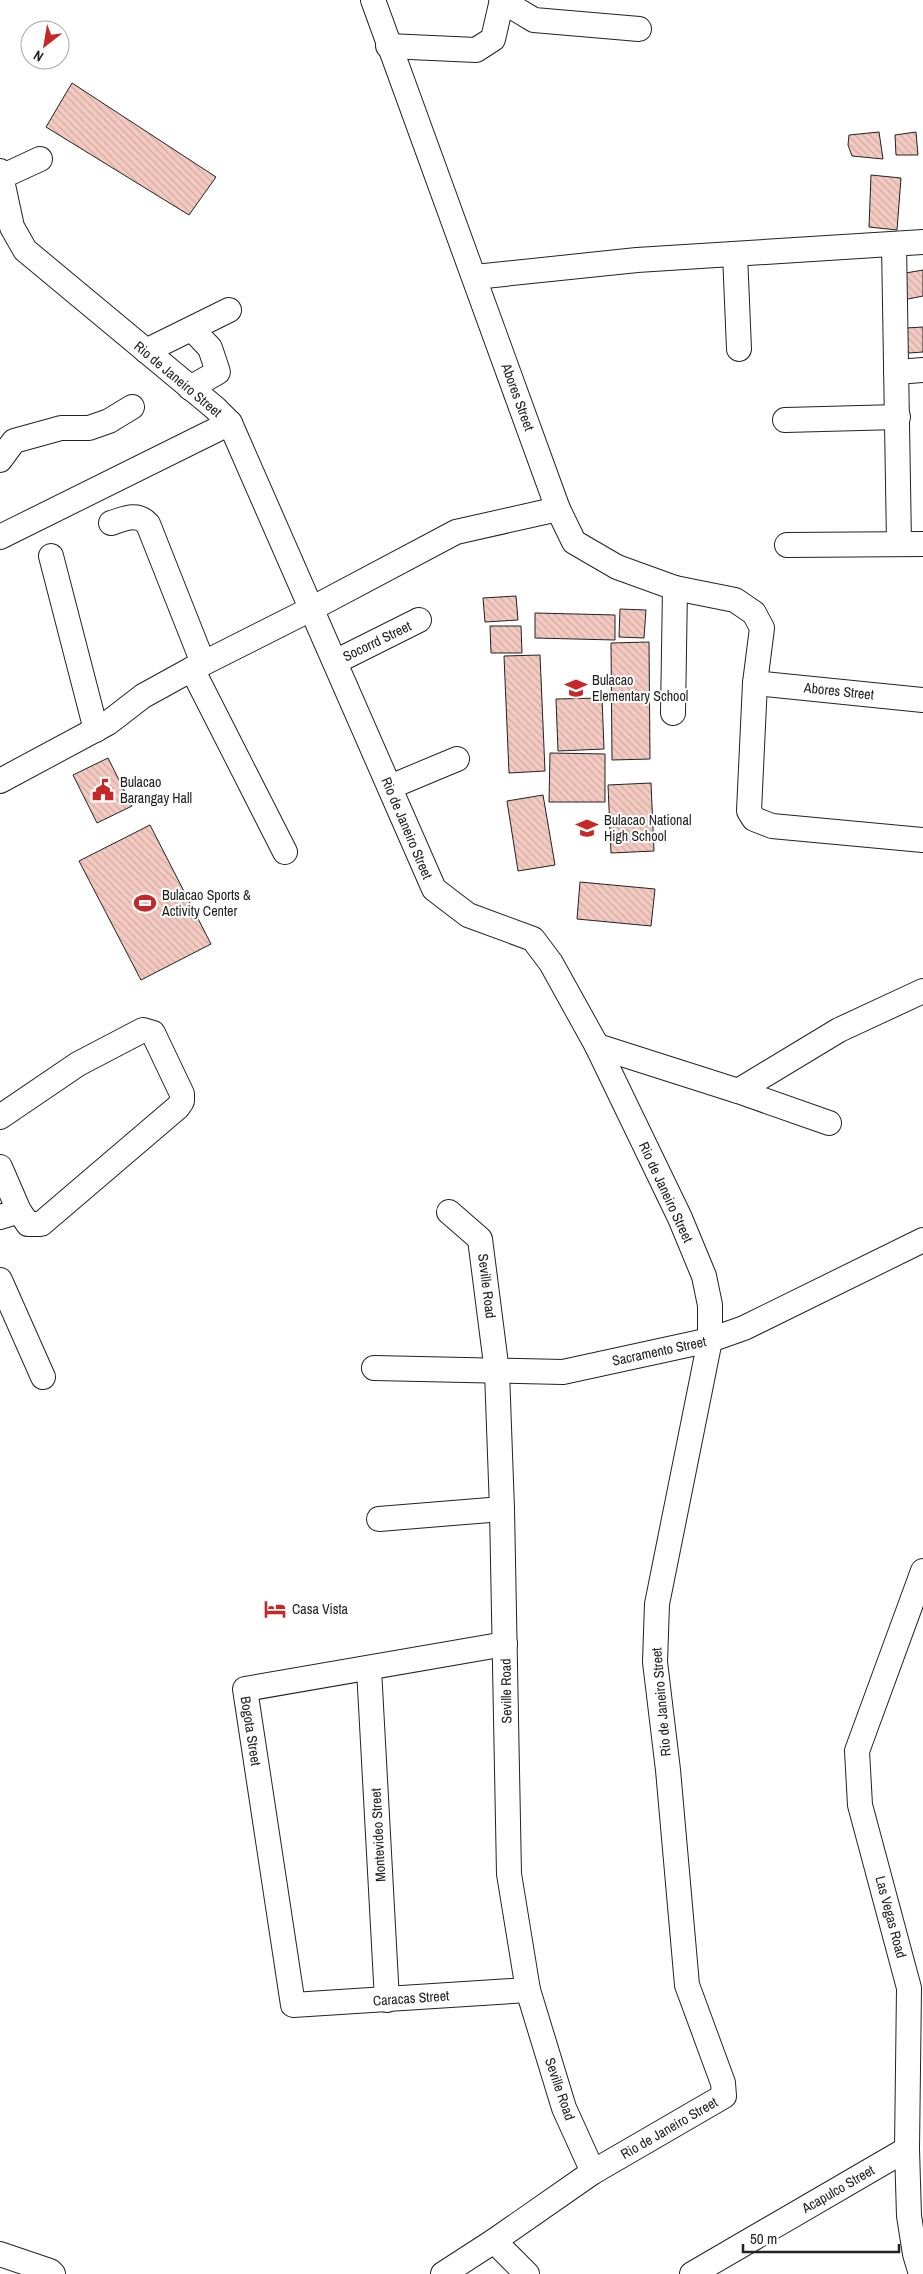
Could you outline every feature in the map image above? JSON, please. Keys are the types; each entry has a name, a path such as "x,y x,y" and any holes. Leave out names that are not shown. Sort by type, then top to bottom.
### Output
{"street":[{"name":"Abores Street","path":"373,0 388,46 475,277 558,509 574,542 617,567 675,588 735,600 754,613 762,628 755,683 749,811 754,819 772,826 923,840"},
{"path":"388,46 476,50 493,39 501,2 534,20 639,29"},
{"path":"1,174 40,159"},
{"name":"Rio de Janeiro Street","path":"1,174 12,227 25,250 230,423 434,890 468,915 533,939 551,963 598,1046 680,1218 704,1276 710,1305 710,1340 657,1604 655,1662 668,1770 687,1985 723,2084 724,2096 593,2172 443,2274"},
{"path":"475,277 637,260 923,242"},
{"path":"894,244 899,543"},
{"path":"735,254 739,349"},
{"path":"146,352 229,310"},
{"path":"190,388 218,372 210,348 192,329"},
{"path":"896,372 923,370"},
{"path":"0,460 14,441 61,428 89,428 109,421 132,407"},
{"path":"785,420 898,417"},
{"path":"0,537 230,423"},
{"path":"0,781 96,730 143,696 197,666 311,609 456,532 558,509"},
{"path":"111,523 136,517 142,518 148,524 197,666 285,852"},
{"path":"787,545 923,544"},
{"path":"50,556 96,730"},
{"path":"673,713 675,588"},
{"name":"Socorrd Street","path":"334,662 419,620"},
{"name":"Abores Street","path":"755,683 923,700"},
{"path":"390,787 457,759"},
{"path":"738,1091 839,1030 923,991"},
{"path":"0,1117 78,1064 143,1030 153,1034 182,1094 182,1101 178,1106 41,1224 28,1224 10,1214 0,1166"},
{"path":"598,1046 738,1091 829,1123"},
{"name":"Seville Road","path":"449,1212 480,1239 497,1372 502,1509 509,1874 528,1990 564,2108 593,2172"},
{"name":"Sacramento Street","path":"374,1368 563,1372 710,1340 744,1328 923,1240"},
{"path":"0,1280 42,1377"},
{"path":"379,1519 502,1509"},
{"name":"Las Vegas Road","path":"921,2274 909,2216 907,2149 909,1988 860,1805 857,1751 923,1572"},
{"name":"Bogota Street","path":"293,2005 244,1689 369,1669 505,1644"},
{"name":"Montevideo Street","path":"369,1669 387,2000"},
{"name":"Caracas Street","path":"293,2005 528,1990"},
{"name":"Acapulco Street","path":"692,2274 720,2267 907,2149"},
{"path":"494,2241 527,2274"},
{"path":"0,2254 50,2271 53,2274"}],"building":[{"path":"72,83 216,177 189,215 46,127"},
{"path":"879,132 883,159 852,156 848,145 849,135"},
{"path":"916,132 918,155 896,155 895,135"},
{"path":"871,175 901,178 897,230 869,227"},
{"path":"923,270 923,296 903,300 900,274"},
{"path":"923,327 923,352 909,353 904,342 906,328"},
{"path":"516,596 518,620 485,622 483,598"},
{"path":"620,609 646,610 644,638 619,637"},
{"path":"535,613 615,615 615,640 535,638"},
{"path":"490,626 521,626 522,653 491,653"},
{"path":"649,642 650,759 612,760 611,643"},
{"path":"540,655 545,771 509,773 504,656"},
{"path":"602,698 604,749 558,751 556,699"},
{"path":"550,753 605,754 605,802 549,802"},
{"name":"Bulacao Barangay Hall","path":"108,758 132,806 97,823 73,775"},
{"path":"651,783 654,851 611,853 608,785"},
{"path":"543,795 555,865 518,871 507,801"},
{"name":"Bulacao Sports & Activity Center","path":"150,825 211,944 141,980 79,861"},
{"path":"580,882 655,889 651,926 577,919"}],"place":[{"name":"Bulacao Elementary School","path":"576,688"},
{"name":"Bulacao Barangay Hall","path":"103,790"},
{"name":"Bulacao National High School","path":"587,828"},
{"name":"Bulacao Sports & Activity Center","path":"145,903"},
{"name":"Casa Vista","path":"275,1609"}]}
